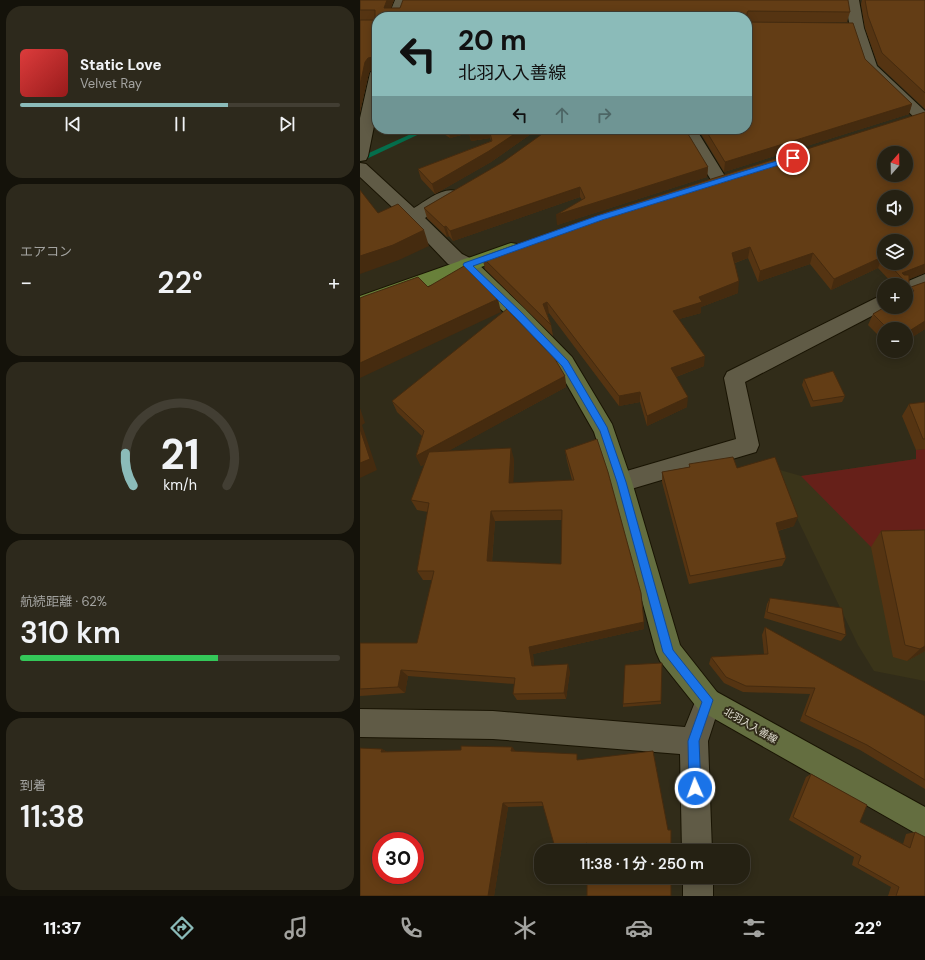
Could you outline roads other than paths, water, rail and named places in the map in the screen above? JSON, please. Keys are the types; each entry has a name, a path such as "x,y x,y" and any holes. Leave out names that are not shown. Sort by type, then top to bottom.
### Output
{"main road":[{"path":"842,28 858,28"},
{"path":"702,187 728,179"},
{"path":"360,304 526,244"},
{"name":"北羽入入善線","path":"467,265 518,314 565,364 604,430 621,482 669,652 708,700 925,823"}],"street":[{"path":"397,12 402,0"},
{"path":"852,0 858,28 870,68 920,118"},
{"path":"360,156 372,97"},
{"path":"692,134 728,179"},
{"path":"360,168 413,217 455,259 467,265"},
{"path":"413,217 466,186"},
{"path":"913,287 925,281"},
{"path":"621,482 748,445 734,378 877,306"},
{"path":"697,844 694,741 708,700"},
{"path":"360,722 493,725 694,741"},
{"path":"698,884 698,896"}],"waterway":[{"path":"360,160 416,134"}]}
